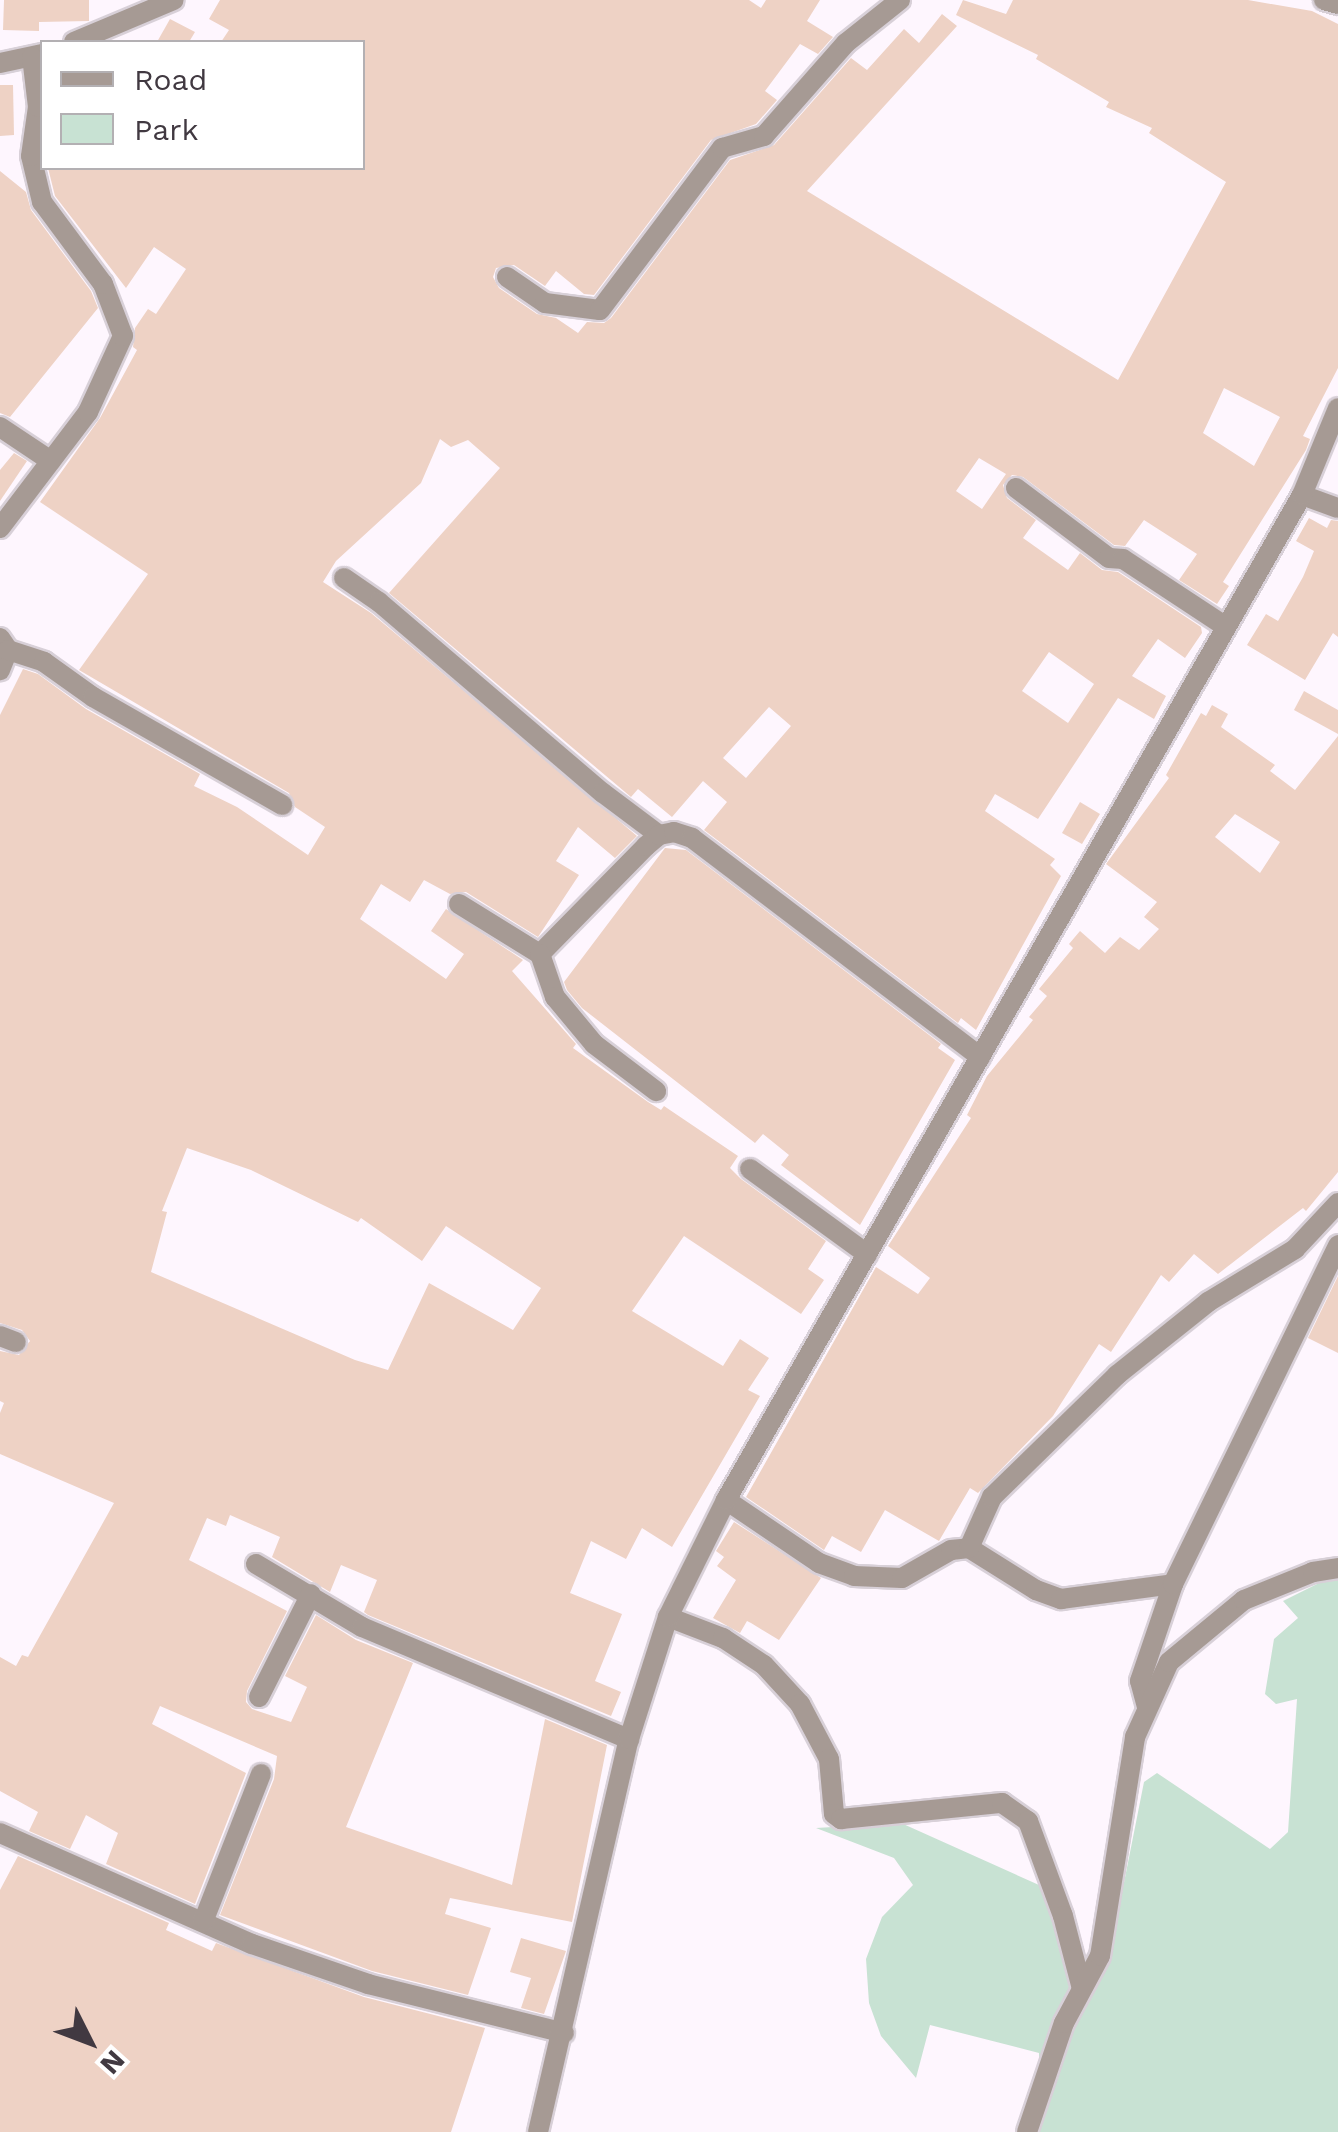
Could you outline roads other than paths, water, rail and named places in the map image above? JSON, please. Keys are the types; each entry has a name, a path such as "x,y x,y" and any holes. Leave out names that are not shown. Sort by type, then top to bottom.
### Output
{"street":[{"path":"79,40 174,0"},
{"path":"507,277 545,304 600,310 722,148 764,136 846,44 900,0"},
{"path":"1324,0 1338,4"},
{"path":"0,63 37,56 38,106 31,156 42,202 103,284 122,336 88,412 0,528"},
{"path":"538,2132 564,2034 629,1739 668,1616 726,1500 1302,495 1338,408"},
{"path":"0,427 51,461"},
{"path":"1016,488 1109,558 1123,558 1226,627"},
{"path":"1302,495 1338,508"},
{"path":"344,578 379,602 603,793 659,835"},
{"path":"3,653 44,662 94,696 282,806"},
{"path":"540,954 659,835 674,832 692,838 980,1058"},
{"path":"459,904 540,954 555,997 564,1009 594,1044 656,1091"},
{"path":"750,1169 868,1254"},
{"path":"969,1548 992,1497 1118,1375 1208,1302 1295,1249 1338,1203"},
{"path":"1147,1707 1140,1681 1173,1584 1338,1245"},
{"path":"726,1500 819,1562 854,1576 902,1578 951,1550 969,1548 1036,1590 1060,1600 1173,1584"},
{"path":"256,1564 362,1628 629,1739"},
{"path":"1027,2132 1064,2023 1100,1956 1135,1738 1169,1662 1244,1600 1313,1572 1338,1568"},
{"path":"259,1697 310,1594"},
{"path":"668,1616 723,1638 764,1664 800,1704 829,1759 834,1814 841,1819 1002,1804 1028,1821 1063,1916 1082,1989"},
{"path":"203,1922 261,1774"},
{"path":"0,1833 203,1922 368,1984 564,2034"}]}
